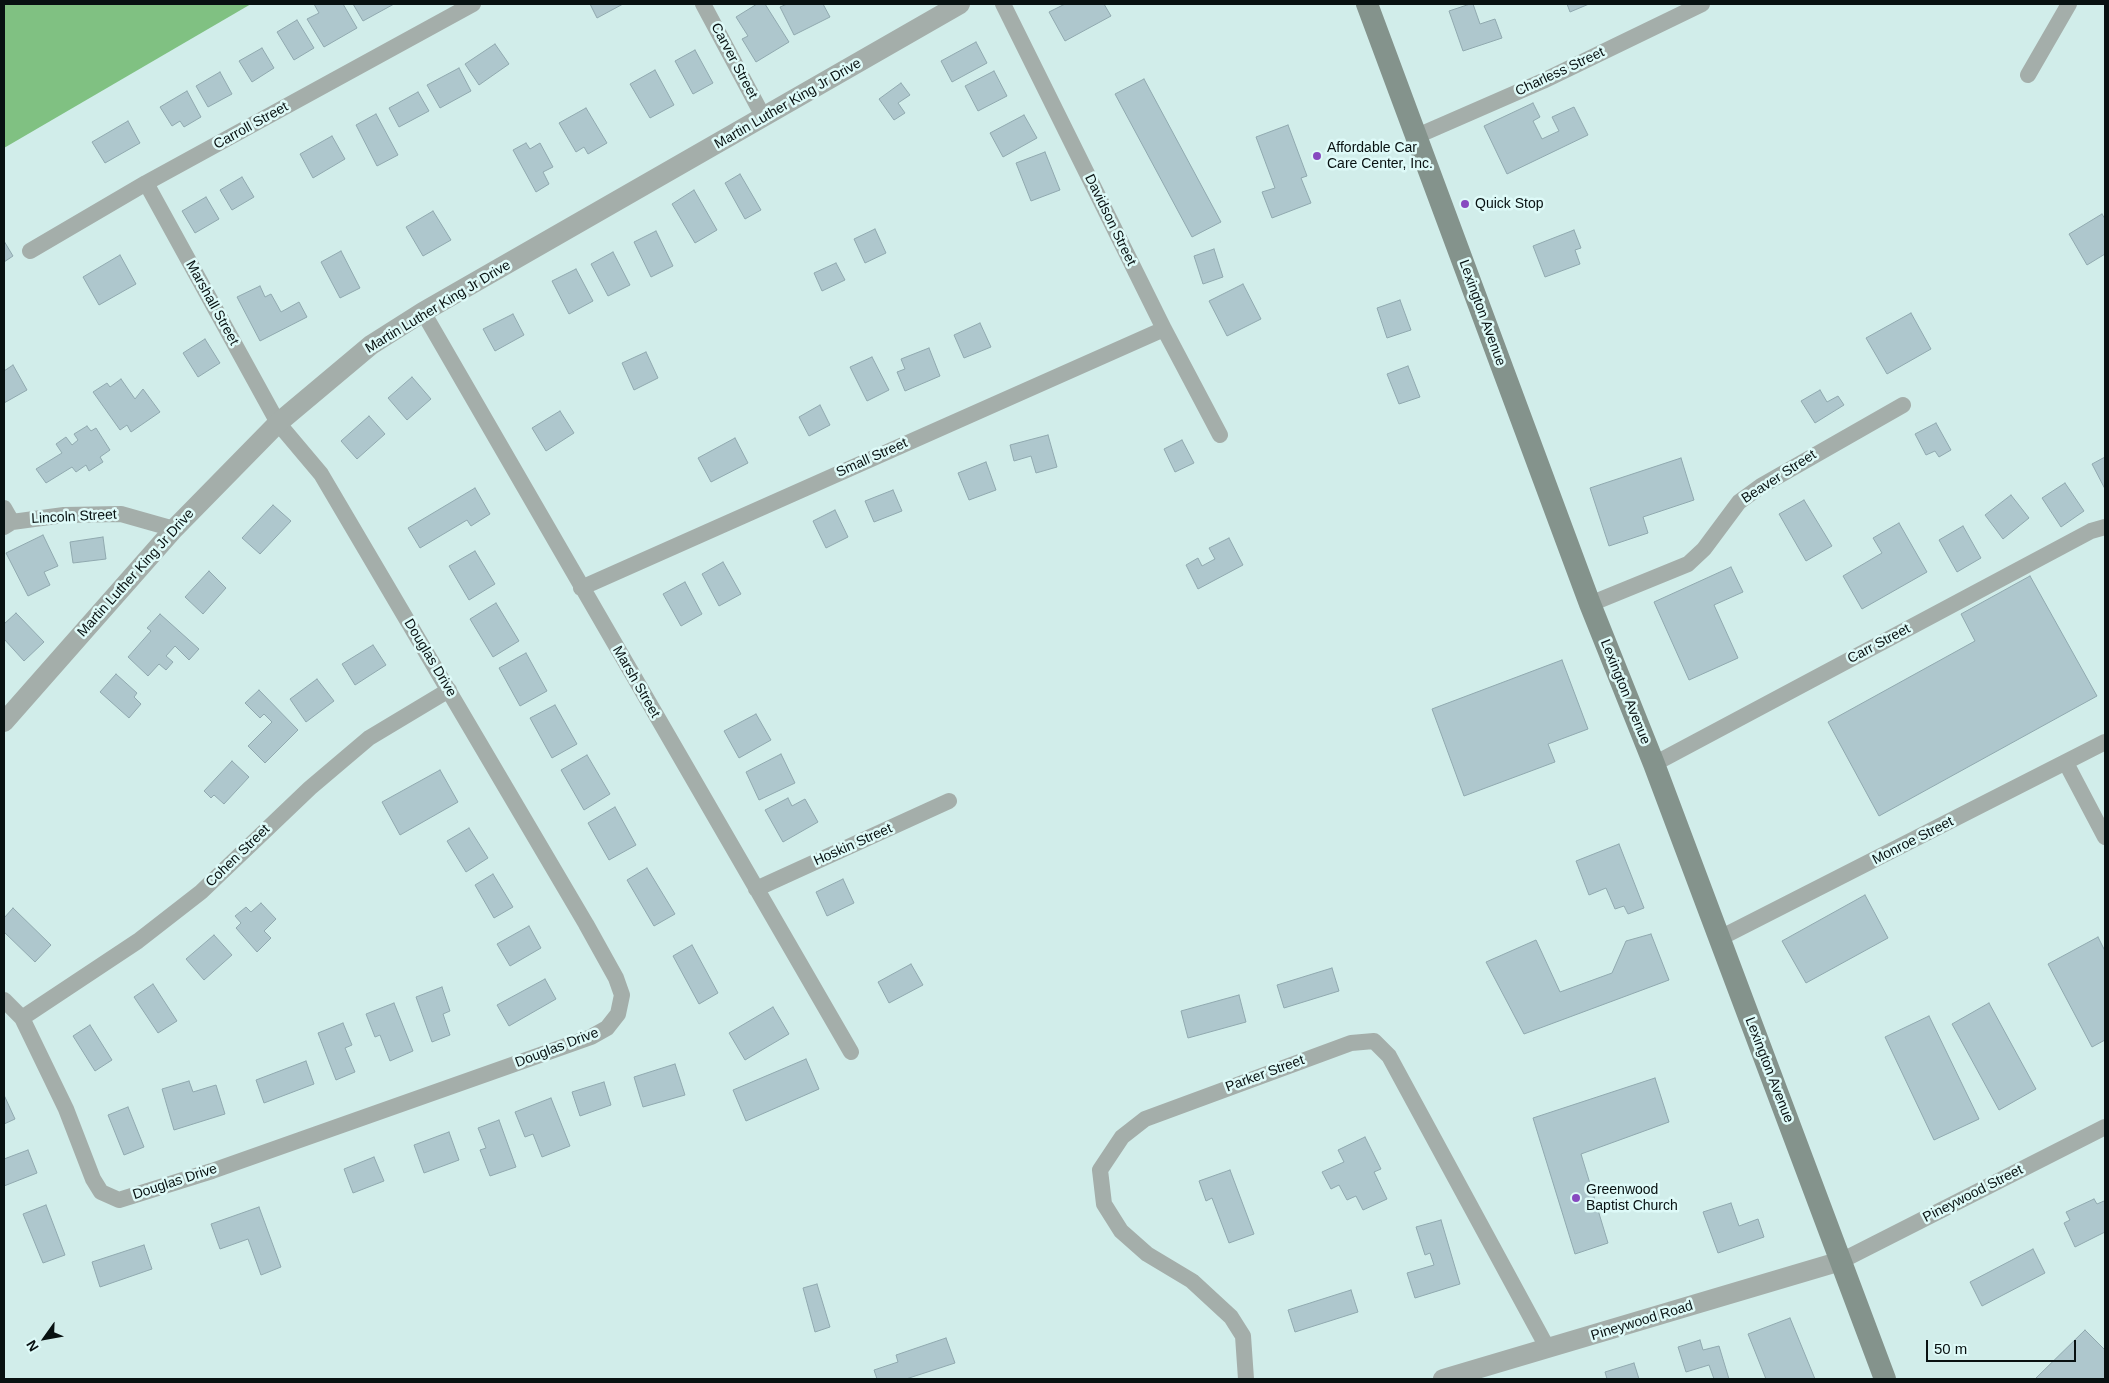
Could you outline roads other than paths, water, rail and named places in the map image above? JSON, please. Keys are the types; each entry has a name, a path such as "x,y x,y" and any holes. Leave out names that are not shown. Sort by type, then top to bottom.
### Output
{"main road":[{"name":"Lexington Avenue","path":"1368,4 1590,604 1654,764 1885,1379"}],"street":[{"name":"Carroll Street","path":"30,251 146,183 473,4"},
{"name":"Carver Street","path":"703,4 764,118"},
{"name":"Martin Luther King Jr Drive","path":"4,722 174,529 278,423 371,344 423,312 960,4"},
{"name":"Davidson Street","path":"1003,4 1164,329 1220,435"},
{"name":"Charless Street","path":"1417,136 1543,81 1702,4"},
{"path":"2028,75 2068,4"},
{"name":"Marshall Street","path":"146,183 278,423"},
{"name":"Marsh Street","path":"423,312 851,1052"},
{"name":"Small Street","path":"581,588 1164,329"},
{"name":"Beaver Street","path":"1590,604 1688,564 1704,549 1739,502 1761,486 1903,405"},
{"name":"Douglas Drive","path":"4,1000 22,1018 66,1109 93,1179 101,1192 119,1200 212,1171 591,1038 607,1028 618,1014 622,995 616,978 321,474 278,423"},
{"name":"Lincoln Street","path":"6,519 120,514 174,529"},
{"name":"Carr Street","path":"1654,764 2091,531 2105,527"},
{"name":"Cohen Street","path":"22,1018 138,941 201,892 340,760 369,738 449,690"},
{"name":"Monroe Street","path":"1720,938 2105,742"},
{"path":"2066,763 2105,837"},
{"name":"Hoskin Street","path":"756,889 949,801"},
{"name":"Parker Street","path":"1246,1379 1243,1336 1231,1316 1192,1281 1147,1254 1120,1231 1104,1204 1100,1170 1122,1137 1145,1119 1351,1043 1374,1041 1389,1056 1548,1349"},
{"name":"Pineywood Street","path":"1841,1261 2105,1127"},
{"name":"Pineywood Road","path":"1447,1379 1841,1261"}],"place":[{"name":"Affordable Car Care Center, Inc.","path":"1317,156"},
{"name":"Quick Stop","path":"1465,204"},
{"name":"Greenwood Baptist Church","path":"1576,1198"}]}
